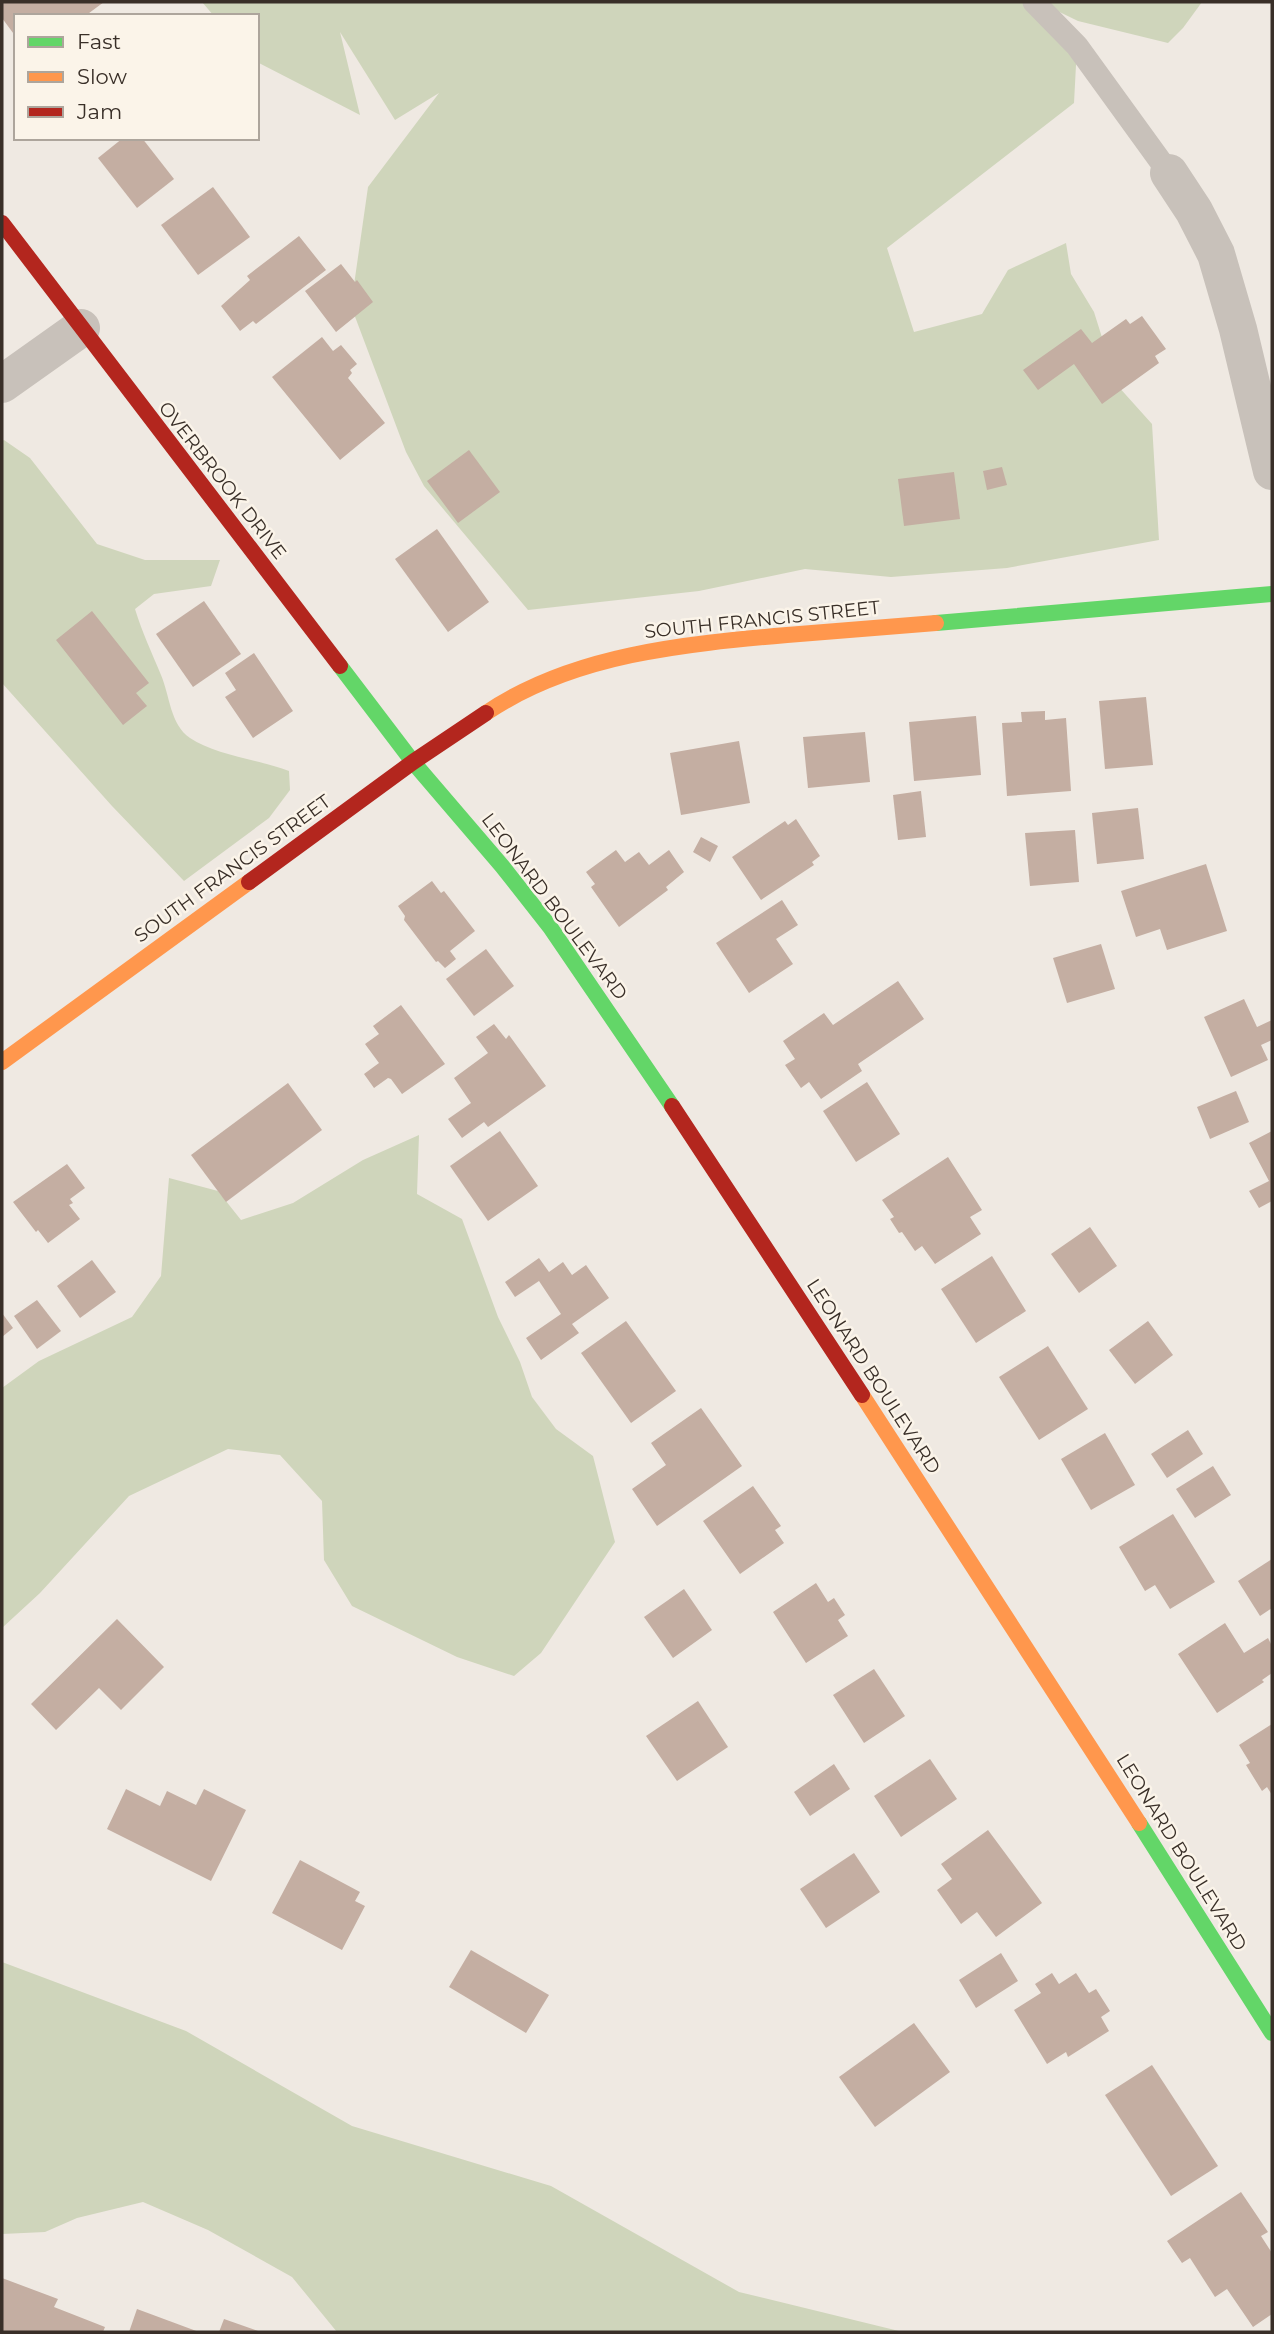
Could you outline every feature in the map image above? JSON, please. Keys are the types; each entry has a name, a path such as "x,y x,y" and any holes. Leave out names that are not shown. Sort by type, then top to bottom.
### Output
{"street":[{"path":"1168,173 1194,211 1216,254 1238,329 1272,471"},
{"name":"OVERBROOK DRIVE","path":"2,223 413,761"},
{"path":"2,384 81,328"},
{"name":"SOUTH FRANCIS STREET","path":"2,1062 413,761 493,708 569,673 647,651 745,639 1272,594"},
{"name":"LEONARD BOULEVARD","path":"413,761 542,917 629,1040 1267,2012"}],"lane":[{"path":"1034,2 1077,46 1168,173"}],"green space":[{"path":"202,2 1026,2 1077,46 1074,103 887,248 914,332 982,314 1008,270 1066,243 1071,274 1094,312 1117,385 1152,424 1159,540 1007,568 891,577 805,569 699,591 528,610 424,486 406,452 351,306 368,187 439,93 395,120 340,32 360,115 259,63 259,14 212,14"},
{"path":"1039,2 1202,2 1168,43 1078,21"},
{"path":"4,440 30,458 97,544 145,560 220,560 211,586 154,594 135,609 164,683 174,717 183,732 212,749 289,771 290,790 269,818 184,881 112,806 2,683"},
{"path":"419,1135 417,1194 462,1219 498,1317 520,1362 532,1397 556,1429 593,1456 615,1542 541,1653 514,1676 457,1657 352,1606 324,1560 322,1501 280,1455 228,1449 129,1496 40,1593 2,1628 2,1388 39,1361 132,1317 161,1276 169,1178 218,1191 241,1220 293,1203 363,1160"},
{"path":"2,1962 186,2031 352,2126 551,2186 739,2292 903,2332 337,2332 292,2277 208,2230 143,2202 77,2218 45,2232 2,2234"}],"building":[{"path":"2,2 104,2 88,14 14,14 14,34 2,18"},
{"path":"120,140 144,140 174,179 137,208 98,158"},
{"path":"213,187 250,237 198,275 161,225"},
{"path":"299,236 326,270 256,324 253,321 240,331 221,306 250,280 247,276"},
{"path":"341,264 373,302 336,332 305,291"},
{"path":"1142,316 1166,349 1155,356 1159,363 1102,404 1074,364 1038,390 1023,370 1081,329 1092,343 1126,319 1130,324"},
{"path":"322,337 333,351 341,345 357,364 350,370 352,373 348,378 385,423 340,460 272,377"},
{"path":"469,450 500,492 458,523 427,481"},
{"path":"1002,467 1007,485 987,490 983,471"},
{"path":"954,472 960,519 904,526 898,479"},
{"path":"437,529 489,602 448,632 395,559"},
{"path":"204,601 241,654 193,687 156,634"},
{"path":"92,611 149,683 136,693 147,706 123,725 56,640"},
{"path":"254,653 293,711 253,738 225,697 236,690 225,673"},
{"path":"1146,697 1153,765 1105,769 1099,701"},
{"path":"1045,711 1045,720 1066,718 1071,791 1007,796 1002,723 1022,722 1021,712"},
{"path":"976,716 981,775 914,781 909,722"},
{"path":"865,732 870,782 808,788 803,737"},
{"path":"739,741 750,803 681,815 670,753"},
{"path":"921,791 926,837 898,840 893,795"},
{"path":"1138,808 1144,859 1097,864 1092,813"},
{"path":"796,819 820,856 812,862 814,865 761,900 732,857 785,821 788,825"},
{"path":"1075,830 1079,882 1030,886 1025,833"},
{"path":"701,837 718,846 710,862 693,852"},
{"path":"616,850 625,862 639,852 649,865 669,850 684,872 666,887 668,890 619,927 591,887 595,884 586,872"},
{"path":"1206,864 1227,931 1167,950 1160,929 1136,937 1121,891"},
{"path":"432,881 441,893 444,891 475,931 450,951 456,959 445,968 436,962 404,920 405,916 398,906"},
{"path":"782,900 798,925 776,939 793,964 749,993 716,943"},
{"path":"1101,944 1115,989 1067,1003 1053,958"},
{"path":"486,949 514,986 474,1016 446,979"},
{"path":"898,981 924,1019 858,1064 862,1071 821,1099 809,1082 801,1088 785,1065 795,1059 783,1041 824,1013 833,1025"},
{"path":"1244,999 1257,1027 1272,1020 1272,1040 1261,1045 1268,1060 1231,1077 1204,1017"},
{"path":"401,1005 445,1064 402,1094 391,1079 388,1078 374,1088 364,1074 379,1063 365,1044 379,1034 373,1026"},
{"path":"494,1024 506,1039 509,1035 546,1086 488,1127 484,1122 462,1138 448,1119 471,1103 454,1078 488,1053 476,1037"},
{"path":"867,1082 900,1134 856,1162 823,1111"},
{"path":"288,1083 322,1130 226,1202 191,1155"},
{"path":"1236,1091 1249,1122 1210,1139 1197,1107"},
{"path":"500,1131 538,1186 488,1221 450,1166"},
{"path":"1272,1131 1272,1201 1259,1208 1249,1191 1269,1181 1249,1143"},
{"path":"948,1157 982,1210 970,1217 981,1234 935,1264 922,1246 915,1251 902,1232 899,1233 890,1219 894,1217 882,1200"},
{"path":"67,1164 85,1188 70,1199 73,1203 69,1205 80,1219 48,1243 13,1202"},
{"path":"1090,1227 1117,1266 1079,1293 1051,1254"},
{"path":"992,1256 1026,1311 976,1343 941,1289"},
{"path":"539,1258 549,1272 563,1262 572,1275 586,1265 609,1298 572,1324 579,1333 541,1360 526,1338 561,1314 539,1281 515,1297 505,1282"},
{"path":"92,1260 116,1292 80,1318 57,1286"},
{"path":"37,1300 61,1331 37,1349 14,1316"},
{"path":"2,1313 13,1328 2,1337"},
{"path":"626,1321 676,1391 631,1423 581,1353"},
{"path":"1148,1321 1173,1355 1135,1384 1109,1350"},
{"path":"1048,1346 1088,1409 1039,1440 999,1377"},
{"path":"701,1408 742,1466 657,1526 632,1489 666,1465 651,1443"},
{"path":"1188,1430 1203,1454 1167,1478 1151,1454"},
{"path":"1105,1433 1135,1485 1091,1510 1061,1459"},
{"path":"1213,1466 1231,1495 1195,1518 1176,1489"},
{"path":"753,1486 781,1526 775,1530 784,1543 740,1574 703,1521"},
{"path":"1173,1514 1215,1582 1170,1609 1155,1585 1145,1591 1119,1547"},
{"path":"1272,1559 1272,1608 1260,1616 1238,1581"},
{"path":"816,1583 828,1602 834,1598 845,1615 838,1620 848,1636 806,1663 773,1612"},
{"path":"684,1589 712,1630 673,1658 644,1617"},
{"path":"117,1619 164,1667 121,1710 99,1688 56,1730 31,1704"},
{"path":"1225,1623 1244,1653 1268,1638 1272,1646 1272,1673 1262,1680 1264,1682 1217,1713 1178,1654"},
{"path":"874,1669 905,1716 864,1743 833,1695"},
{"path":"698,1701 728,1747 677,1781 646,1736"},
{"path":"1272,1724 1272,1795 1267,1787 1262,1791 1246,1765 1250,1763 1239,1745"},
{"path":"930,1759 957,1799 901,1837 874,1796"},
{"path":"834,1764 850,1789 810,1816 794,1792"},
{"path":"126,1789 160,1806 167,1791 196,1805 204,1789 246,1810 211,1881 107,1829"},
{"path":"988,1830 1042,1903 996,1937 977,1912 961,1924 937,1890 952,1879 941,1864"},
{"path":"854,1853 880,1892 826,1928 800,1889"},
{"path":"300,1860 360,1892 355,1901 365,1906 342,1950 272,1913"},
{"path":"471,1950 549,1995 526,2033 449,1987"},
{"path":"1001,1953 1018,1981 976,2008 959,1980"},
{"path":"1052,1973 1059,1984 1076,1973 1089,1993 1096,1989 1110,2011 1101,2017 1109,2031 1068,2057 1066,2052 1047,2064 1014,2010 1041,1993 1035,1984"},
{"path":"914,2023 950,2072 875,2127 839,2077"},
{"path":"1152,2065 1218,2166 1171,2196 1105,2095"},
{"path":"1241,2192 1268,2232 1261,2236 1272,2253 1272,2314 1253,2327 1227,2289 1215,2297 1190,2258 1182,2263 1167,2241"},
{"path":"2,2278 58,2299 54,2307 105,2327 103,2332 2,2332"},
{"path":"137,2309 199,2332 129,2332"},
{"path":"224,2319 261,2332 219,2332"}],"traffic: fast":[{"path":"936,623 1272,594"},
{"path":"340,666 413,762 550,927 672,1106"},
{"path":"1139,1823 1272,2033"}],"traffic: slow":[{"path":"486,713 555,677 631,655 709,643 936,623"},
{"path":"2,1062 249,882"},
{"path":"862,1395 1139,1823"}],"traffic: jam":[{"path":"2,223 340,666"},
{"path":"249,882 413,762 486,713"},
{"path":"672,1106 862,1395"}]}
